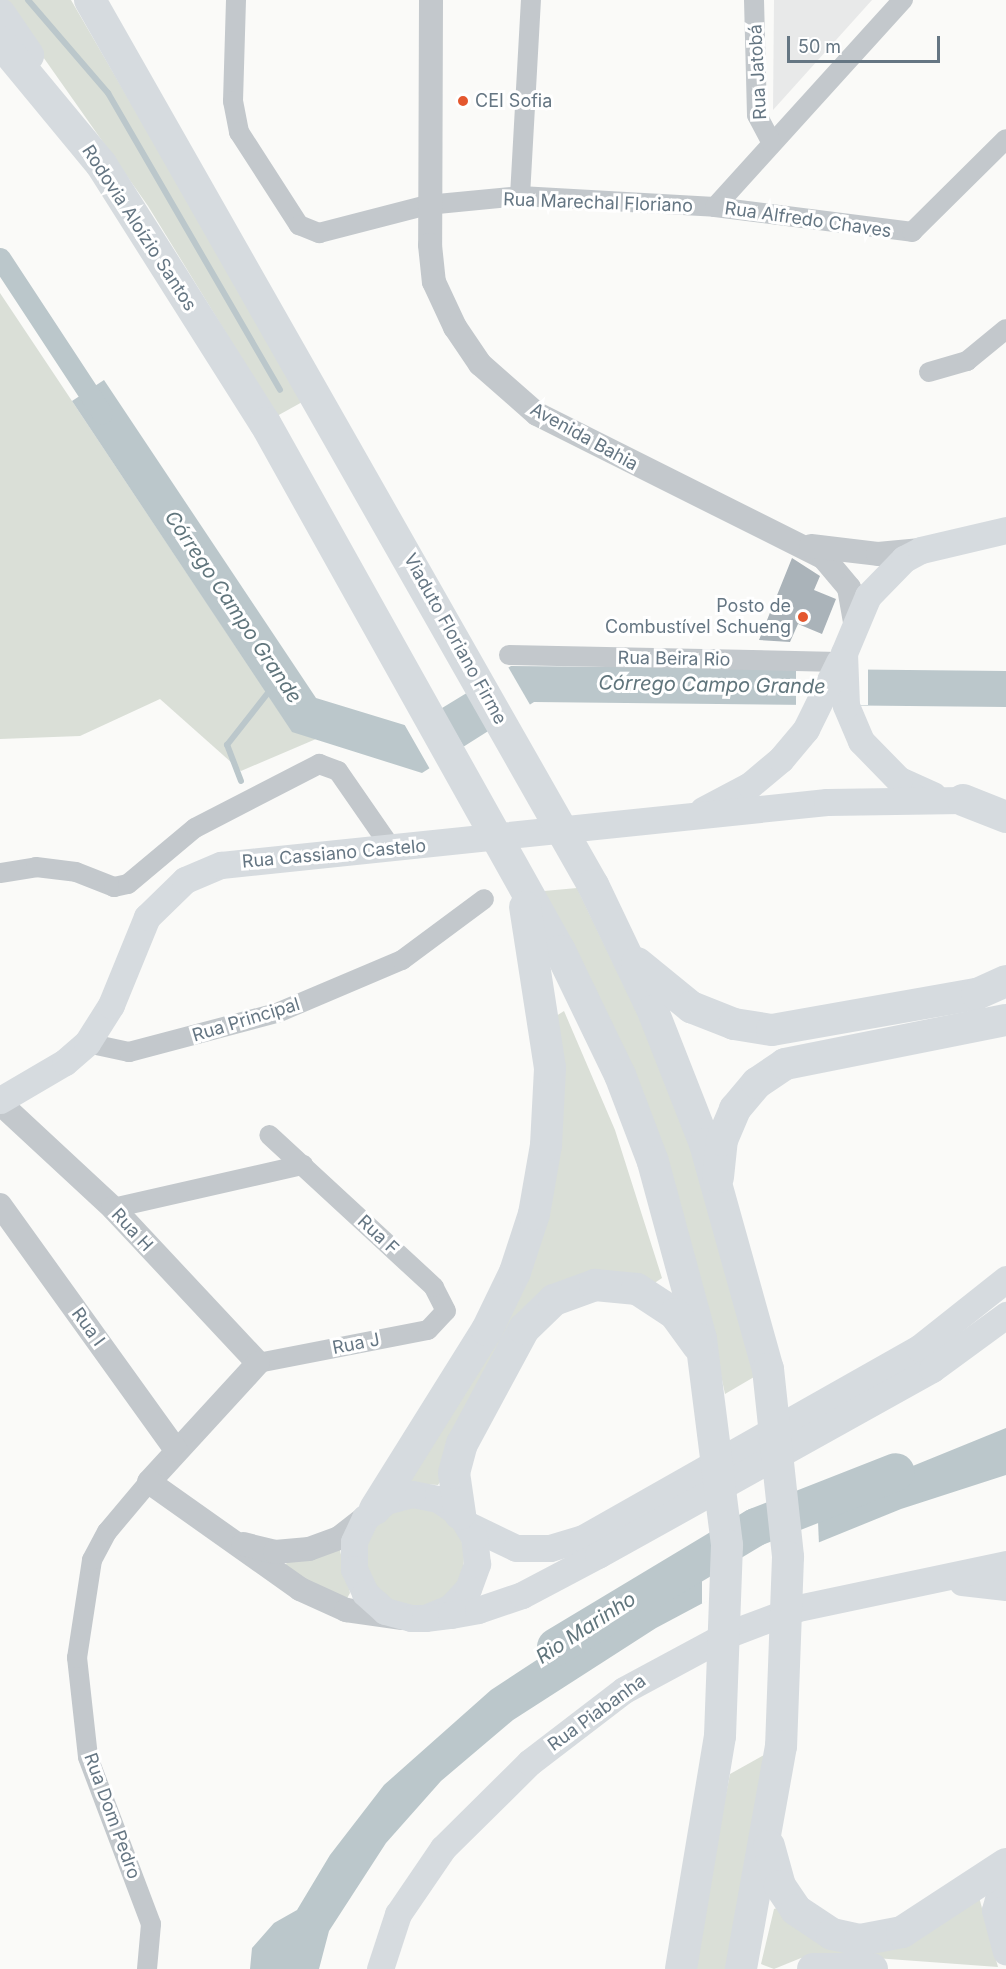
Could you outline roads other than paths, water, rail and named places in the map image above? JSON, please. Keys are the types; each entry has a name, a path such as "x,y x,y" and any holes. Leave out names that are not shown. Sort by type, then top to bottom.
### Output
{"main road":[{"name":"Viaduto Floriano Firme","path":"90,0 318,393 593,885 611,924"},
{"path":"0,14 102,164"},
{"name":"Rodovia Aloízio Santos","path":"0,42 102,164 265,423 523,886"},
{"path":"921,549 1006,530"},
{"name":"Rua Cassiano Castelo","path":"679,818 734,795 766,773 832,705 840,663 855,622 877,585 921,549"},
{"path":"832,705 885,769 916,789 1004,807"},
{"name":"Rua Cassiano Castelo","path":"87,1043 111,1005 147,917 185,880 239,861 392,849 827,802 963,800"},
{"path":"523,886 581,992 637,1118 680,1250 704,1358 711,1403 728,1593 712,1783 681,1969"},
{"path":"523,886 550,1068 546,1145 534,1214 515,1272 487,1330 370,1513 352,1556 358,1582 385,1611 418,1618 500,1604 570,1570 932,1369 1006,1315"},
{"path":"611,924 636,963 671,994 712,1017 753,1028 810,1027 977,994 1006,981"},
{"path":"611,924 662,1033 720,1190 768,1369 788,1557 781,1746 768,1836 741,1969"},
{"path":"720,1190 719,1156 728,1124 745,1095 770,1072 817,1053 999,1024"},
{"path":"0,1102 65,1062 87,1043"},
{"path":"370,1513 412,1494 438,1499 464,1520 516,1548 550,1548 583,1538 919,1348 1006,1279"},
{"path":"418,1618 460,1600 474,1577 477,1550 464,1520 454,1473 462,1444 524,1329 554,1300 595,1285 637,1289 675,1314 704,1358"},
{"name":"Rua Piabanha","path":"380,1969 398,1914 431,1862 530,1762 592,1712 726,1635 826,1600 1006,1564"},
{"name":"Rua Piabanha","path":"910,1582 1006,1587"},
{"path":"768,1836 787,1899 807,1920 846,1938 875,1940 902,1932 1006,1864"},
{"path":"1006,1870 995,1910 1006,1952"},
{"path":"813,1969 872,1969"}],"street":[{"name":"Rua Marechal Floriano","path":"236,0 234,116 307,231 319,233 427,205 520,196 715,207 771,141 903,0"},
{"name":"Avenida Bahia","path":"431,0 427,205 435,282 443,303 480,364 506,390 577,436 777,535 835,567 849,588 855,622"},
{"path":"520,196 531,0"},
{"name":"Rua Jatobá","path":"754,0 757,115 771,141"},
{"name":"Rua Alfredo Chaves","path":"715,207 912,232 1006,139"},
{"path":"929,372 967,361 1006,329"},
{"name":"Avenida Bahia","path":"777,535 852,554 921,549"},
{"name":"Rua Beira Rio","path":"508,655 840,663"},
{"path":"0,873 36,867 76,872 114,887 128,884 195,828 319,764 339,771 392,849"},
{"name":"Rua Principal","path":"87,1043 129,1052 277,1013 402,960 484,899"},
{"name":"Rua H","path":"0,1102 112,1208 258,1363"},
{"name":"Rua F","path":"270,1135 434,1287 446,1311"},
{"path":"112,1208 303,1164"},
{"name":"Rua I","path":"0,1205 176,1450"},
{"name":"Rua J","path":"258,1363 429,1330 446,1311"},
{"name":"Rua Dom Pedro","path":"147,1969 151,1924 88,1756 78,1658 80,1612 92,1560 106,1532 176,1450 258,1363"},
{"path":"149,1482 322,1600 367,1615 418,1618"},
{"path":"228,1538 259,1549 292,1552 324,1545 370,1513"}],"water":[{"path":"104,380 316,698 411,727 511,666 1006,671 1006,707 534,702 422,773 292,732 72,401"},
{"path":"1006,1428 1006,1475 901,1509 810,1546 656,1628 513,1720 441,1781 386,1843 329,1931 319,1969 250,1969 252,1948 274,1923 297,1910 330,1855 384,1785 491,1690 636,1595 748,1533"}],"waterway":[{"path":"28,0 108,93 280,390"},
{"name":"Córrego Campo Grande","path":"0,258 102,413"},
{"path":"241,781 227,745 271,689"},
{"name":"Rio Marinho","path":"556,1647 756,1527 896,1472"}],"place":[{"name":"CEI Sofia","path":"463,101"},
{"name":"Posto de Combustível Schueng","path":"803,617"}]}
